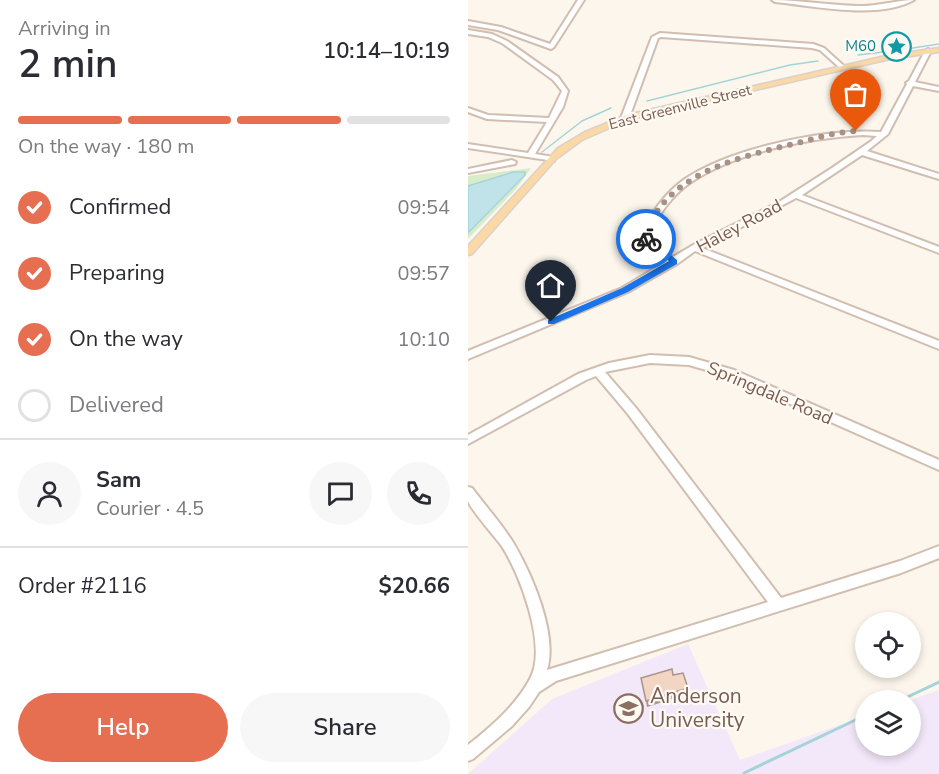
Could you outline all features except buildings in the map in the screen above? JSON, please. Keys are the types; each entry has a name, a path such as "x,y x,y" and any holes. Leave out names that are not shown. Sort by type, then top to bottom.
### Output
{"main road":[{"name":"East Greenville Street","path":"468,252 568,143 625,118 842,67 939,50"}],"street":[{"path":"468,22 499,28 554,46 581,0"},
{"path":"775,0 874,7 901,4 912,0"},
{"path":"468,32 492,36 511,44 562,84 565,90 531,156"},
{"path":"625,118 649,51 655,37 660,35 813,46 822,49 842,67"},
{"name":"Haley Road","path":"468,355 592,306 795,195 861,152 883,134 928,51"},
{"path":"909,84 939,89"},
{"path":"468,110 487,117 551,120"},
{"path":"675,262 644,237 647,227 677,189 689,180 716,166 751,154 844,131 883,134"},
{"path":"468,146 551,159"},
{"path":"861,152 939,177"},
{"path":"468,171 512,162"},
{"path":"795,195 939,250"},
{"path":"695,248 939,345"},
{"name":"Springdale Road","path":"468,440 582,377 598,371 650,359 689,361 730,373 939,465"},
{"path":"598,371 632,411 778,605"},
{"path":"468,492 507,545 521,572 537,617 544,653 537,681 532,688 495,734 469,749"},
{"path":"532,688 553,675 939,552"}],"shaded area":[{"name":"Anderson University","path":"688,644 740,760 855,720 855,756 921,756 921,696 939,690 939,774 468,774 552,699"}],"green space":[{"path":"531,168 516,189 468,239 468,176"}],"water":[{"path":"513,172 525,172 525,175 468,233 468,186"}],"waterway":[{"path":"893,51 939,44"},
{"path":"858,55 883,52"},
{"path":"647,101 790,65 818,61"},
{"path":"542,152 582,121 611,108"},
{"path":"921,691 939,682"},
{"path":"744,773 855,720"}],"way so far":[{"path":"646,239 644,237 647,227 677,189 716,166 751,154 844,131 856,131"}],"place":[{"name":"M60","path":"897,46"},
{"name":"Anderson University","path":"629,708"}],"route":[{"path":"551,322 592,306 675,262 646,239"}]}
